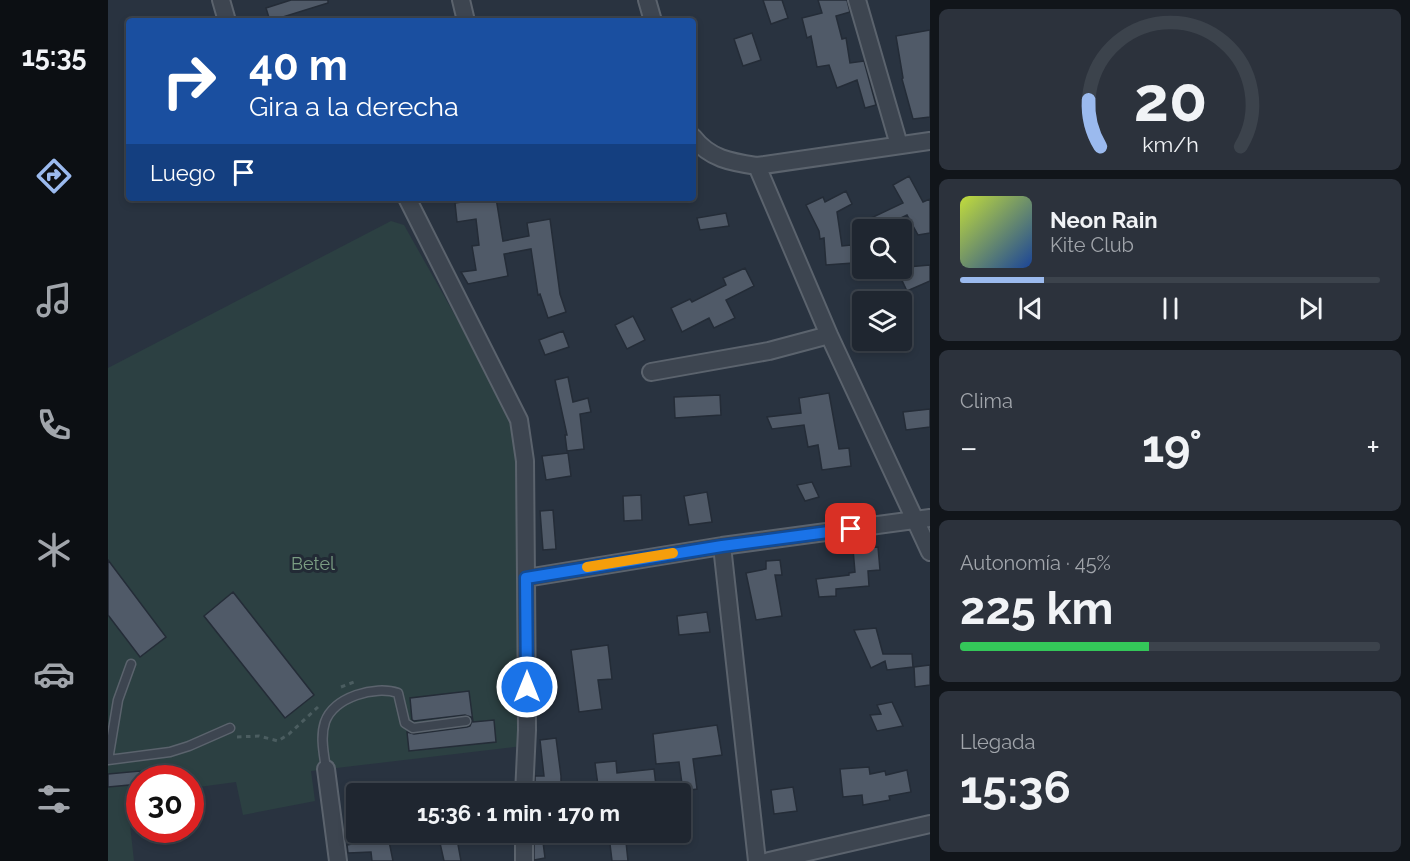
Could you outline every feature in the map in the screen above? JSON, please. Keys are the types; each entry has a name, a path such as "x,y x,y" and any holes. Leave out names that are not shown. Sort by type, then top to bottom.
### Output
{"street":[{"path":"221,0 226,18"},
{"path":"461,0 465,18"},
{"path":"647,0 652,18"},
{"path":"857,0 899,145"},
{"path":"696,141 701,148 716,157 758,166 930,141"},
{"path":"758,166 829,335 923,519 930,552"},
{"path":"409,201 519,420 525,461 527,730 525,783"},
{"path":"651,372 769,351 829,335"},
{"path":"526,578 722,546 923,519"},
{"path":"722,546 757,861"},
{"path":"326,769 338,861"},
{"path":"769,861 930,824"},
{"path":"524,843 524,861"}],"lane":[{"path":"131,664 118,700 108,760 170,752 189,747 230,728"},
{"path":"326,769 322,734 325,722 337,707 351,696 364,693 398,693 405,723 413,728 466,721"}],"green space":[{"name":"Betel","path":"391,221 404,225 514,420 523,746 311,771 315,801 243,815 236,782 204,786 204,765 126,765 126,843 132,843 134,861 108,861 108,368"}],"building":[{"path":"291,0 328,0 328,3 280,18 269,18 266,8"},
{"path":"763,0 782,0 788,18 771,24"},
{"path":"818,0 847,0 850,12 836,16 842,39 846,38 850,63 864,61 876,105 865,108 857,80 837,88 829,65 817,67 811,36 807,38 802,18 822,13"},
{"path":"930,30 930,117 913,119 902,79 896,36"},
{"path":"752,33 761,60 743,66 734,39"},
{"path":"909,176 923,202 930,199 930,233 918,235 912,219 907,215 899,219 871,219 903,203 893,185"},
{"path":"846,191 852,204 837,212 842,246 851,245 852,263 826,265 824,238 820,239 819,231 806,205 823,197 825,202"},
{"path":"496,201 503,241 529,236 527,223 550,219 560,294 566,312 548,318 540,294 538,295 531,249 504,254 508,276 468,284 461,272 476,270 472,246 479,245 476,219 457,222 455,203"},
{"path":"726,213 729,226 700,230 697,218"},
{"path":"930,265 930,281 907,291 901,279 912,279 912,267"},
{"path":"745,268 754,286 726,300 735,318 714,328 709,318 682,332 671,308 690,299 692,302 726,285 723,278"},
{"path":"633,316 645,340 627,349 615,325"},
{"path":"563,331 569,347 545,355 539,340"},
{"path":"568,377 573,402 588,398 591,412 580,414 584,449 567,451 565,435 567,435 555,380"},
{"path":"829,393 839,449 849,448 851,466 822,470 818,445 808,447 804,425 772,429 767,417 801,413 799,398"},
{"path":"720,395 721,415 675,418 674,397"},
{"path":"930,409 930,427 906,430 903,412"},
{"path":"568,453 571,476 546,480 542,456"},
{"path":"812,482 819,497 805,501 797,485"},
{"path":"707,492 712,522 689,525 684,496"},
{"path":"641,495 642,520 624,521 623,496"},
{"path":"553,510 556,549 543,550 540,511"},
{"path":"878,547 880,570 868,571 869,586 836,589 836,596 819,597 816,579 849,575 855,572 853,549"},
{"path":"108,560 166,637 140,657 108,615"},
{"path":"780,560 782,575 775,575 782,616 756,620 746,573 766,569 766,561"},
{"path":"233,592 314,695 285,718 204,616"},
{"path":"707,612 710,632 679,635 677,616"},
{"path":"876,628 883,654 912,654 913,667 887,670 885,661 871,668 854,630"},
{"path":"608,645 612,679 598,680 602,709 579,712 571,650"},
{"path":"930,665 930,685 915,687 914,667"},
{"path":"469,691 473,722 494,720 496,742 409,751 407,732 414,734 467,727 472,721 471,717 465,715 414,721 410,698"},
{"path":"892,702 903,726 877,731 870,715 881,714 877,705"},
{"path":"717,725 722,755 693,759 697,789 691,790 691,783 682,783 679,762 656,764 653,734"},
{"path":"556,738 561,783 535,783 535,776 544,776 540,740"},
{"path":"616,761 617,773 654,769 656,783 598,783 595,763"},
{"path":"869,767 870,774 885,771 886,775 907,770 911,792 889,796 890,800 863,805 862,795 843,797 840,769"},
{"path":"126,772 126,785 108,787 108,774"},
{"path":"793,787 797,811 774,814 771,790"},
{"path":"389,843 393,861 372,861 371,852 348,853 347,845"},
{"path":"440,843 458,843 461,861 444,861"},
{"path":"534,843 543,843 545,858 534,860"},
{"path":"626,843 628,861 612,861 610,844"}],"slow traffic":[{"path":"587,567 673,553"}],"route":[{"path":"527,687 526,578 722,546 851,529"}]}
